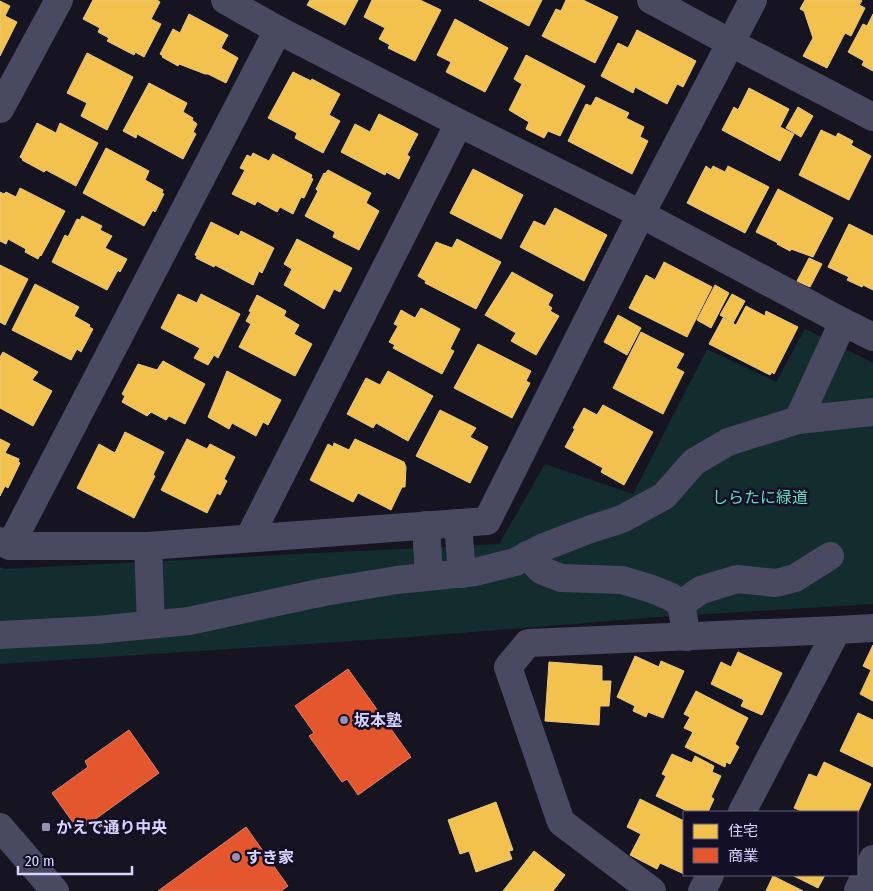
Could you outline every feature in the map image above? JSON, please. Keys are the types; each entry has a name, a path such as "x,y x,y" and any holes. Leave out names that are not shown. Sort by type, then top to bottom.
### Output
{"street":[{"path":"1,105 59,0"},
{"path":"224,0 278,30 459,123 641,214 873,337"},
{"path":"651,0 873,117"},
{"path":"278,30 5,543 148,546 487,521 641,214 753,0"},
{"path":"249,538 459,123"},
{"path":"798,420 843,322"},
{"path":"0,635 96,630 189,622 324,592 396,580 475,572 515,562 544,547 622,519 664,496 694,462 728,442 798,420 873,412"},
{"path":"458,523 462,574"},
{"path":"426,525 429,577"},
{"path":"148,546 151,624"},
{"path":"527,555 541,570 561,578 622,580 652,588 671,597 681,604 687,637"},
{"path":"681,604 701,590 738,579 776,583 795,578 830,556"},
{"path":"652,891 561,822 508,667 528,643 873,628"},
{"path":"743,811 837,630"},
{"path":"0,827 55,891"},
{"path":"858,891 873,859"},
{"path":"702,891 710,876"}],"green space":[{"name":"しらたに緑道","path":"805,329 873,363 873,604 659,617 398,638 0,664 0,567 4,569 499,544 545,464 633,494 707,349 776,382"}],"building: 住宅":[{"path":"93,0 157,0 160,2 151,19 161,24 144,57 135,52 134,55 107,41 109,38 98,32 100,28 83,19"},
{"path":"310,0 358,0 345,25 307,5"},
{"path":"372,0 420,0 441,10 415,61 388,48 390,45 379,39 385,28 364,17"},
{"path":"479,0 542,0 529,26"},
{"path":"566,0 583,0 618,17 595,63 542,36 556,9 561,11"},
{"path":"805,0 860,0 862,1 859,5 865,8 851,36 845,33 827,68 803,56 813,38 804,11 800,9"},
{"path":"0,1 10,6 5,16 17,22 0,56"},
{"path":"189,14 228,35 221,48 238,58 226,83 208,74 179,64 178,66 160,54 173,29 180,33"},
{"path":"873,14 873,71 862,65 864,61 848,52 863,24 867,26"},
{"path":"455,19 508,48 485,92 446,72 451,62 437,55"},
{"path":"637,30 696,61 683,87 677,84 667,104 635,87 633,93 601,76 618,43 628,48"},
{"path":"87,53 133,77 107,130 81,116 87,103 67,93"},
{"path":"526,55 585,86 560,136 548,131 544,138 526,129 529,122 509,110 522,84 514,79"},
{"path":"293,72 311,81 312,79 340,94 329,115 340,121 323,153 295,138 297,133 268,118"},
{"path":"149,83 187,103 183,112 193,118 192,120 197,124 193,132 196,134 183,159 137,134 136,138 123,131"},
{"path":"749,88 789,109 780,127 794,134 780,161 722,130 734,107 738,110"},
{"path":"596,97 629,113 626,118 644,127 640,137 648,141 632,174 568,141 586,104 591,106"},
{"path":"798,107 813,116 801,137 786,128"},
{"path":"379,114 418,134 407,155 410,157 399,179 386,172 385,175 341,152 355,124 370,132"},
{"path":"37,123 56,133 60,123 98,143 76,186 46,170 44,172 20,157"},
{"path":"821,130 836,137 838,133 853,141 851,145 871,156 849,200 799,175"},
{"path":"106,148 149,171 145,180 163,190 162,193 164,194 155,212 153,210 144,226 83,193"},
{"path":"253,153 269,161 273,154 312,175 311,178 313,179 304,198 301,197 293,214 280,207 277,212 257,201 255,205 232,194 245,170 240,168 247,155 251,157"},
{"path":"706,166 711,170 713,166 725,172 728,166 769,187 745,233 687,203"},
{"path":"473,169 523,195 501,239 450,213"},
{"path":"328,170 371,193 366,203 379,211 359,250 333,237 335,232 305,216 318,191 316,189 324,173"},
{"path":"20,188 65,211 38,259 25,252 26,249 8,239 6,244 0,241 0,192 4,194 6,192 16,197"},
{"path":"778,189 833,218 813,257 791,249 790,251 756,232"},
{"path":"555,208 607,235 584,281 520,247 534,221 545,226"},
{"path":"82,216 102,226 100,230 112,236 105,248 127,259 120,272 118,270 107,290 52,262 65,235 68,237 77,219 80,220"},
{"path":"211,222 239,236 241,231 274,248 262,273 259,271 253,285 215,265 214,267 196,258 197,256 195,255"},
{"path":"849,224 873,236 873,290 847,280 849,277 828,267"},
{"path":"297,239 352,268 340,292 334,289 324,309 284,285 292,269 284,264"},
{"path":"457,239 501,262 476,309 425,283 426,281 418,276 436,242 452,248"},
{"path":"809,258 822,264 810,287 797,281"},
{"path":"664,262 712,287 687,337 629,308 646,275 655,280"},
{"path":"0,265 28,279 5,325 0,322"},
{"path":"512,272 553,295 548,305 552,308 550,311 559,316 536,355 511,341 516,333 485,315"},
{"path":"35,284 79,307 74,316 90,325 89,327 93,329 81,352 77,349 71,360 12,330"},
{"path":"715,285 729,293 711,328 697,320"},
{"path":"178,294 197,303 201,294 240,314 218,358 214,355 208,365 194,358 200,348 161,328"},
{"path":"732,294 745,301 733,323 720,315"},
{"path":"257,295 286,311 284,316 299,325 294,334 312,344 295,376 239,347 251,324 246,321"},
{"path":"746,306 765,316 766,311 798,327 774,374 772,372 770,375 709,344 723,318 736,325"},
{"path":"421,308 460,329 450,349 454,351 442,374 393,348 395,345 389,342 398,326 394,324 401,310 415,318"},
{"path":"618,315 641,328 627,355 604,342"},
{"path":"641,332 684,354 676,368 684,372 663,414 613,388"},
{"path":"478,344 531,371 526,381 530,383 512,418 454,388"},
{"path":"3,352 38,372 32,380 52,391 33,426 0,408 0,357"},
{"path":"163,361 205,384 185,424 169,416 166,420 151,412 147,416 122,402 125,396 122,394 138,364 157,370"},
{"path":"227,371 281,400 268,425 263,422 256,436 232,423 229,429 208,417"},
{"path":"388,371 433,396 408,441 376,423 373,428 347,414 366,378 380,385"},
{"path":"603,405 653,432 624,485 601,472 603,468 565,447 584,408 597,415"},
{"path":"440,410 476,428 470,437 488,447 470,483 416,456"},
{"path":"125,432 164,452 153,475 155,476 134,518 77,488 99,444 115,453"},
{"path":"0,439 10,444 5,453 19,459 18,462 20,463 8,488 5,486 0,496"},
{"path":"187,439 207,449 210,444 235,457 224,479 227,481 220,495 217,493 207,513 161,490"},
{"path":"355,439 404,462 406,467 405,487 402,487 391,510 358,493 353,502 310,480 328,444 333,447 334,443 349,450"},
{"path":"873,645 873,701 860,694 871,670 863,666"},
{"path":"738,652 782,673 762,715 741,706 744,700 711,684 721,662 731,667"},
{"path":"635,656 659,667 661,661 684,671 663,718 648,712 646,717 633,711 635,706 617,697"},
{"path":"549,662 602,666 602,681 611,681 609,706 600,706 599,725 545,721"},
{"path":"696,691 748,718 735,744 739,747 730,764 726,762 725,767 685,747 693,732 684,728 690,717 684,714"},
{"path":"858,713 873,720 873,767 840,751"},
{"path":"672,754 692,763 695,756 714,766 712,772 721,776 711,797 714,799 708,811 687,811 656,796 666,776 662,774"},
{"path":"824,762 871,784 858,812 802,811 794,808 809,774 817,777"},
{"path":"640,799 683,820 683,874 660,863 657,869 630,855 641,834 627,827"},
{"path":"496,802 513,850 509,851 512,859 476,872 469,851 460,854 448,820"},
{"path":"534,851 565,875 553,891 503,891"},
{"path":"773,876 803,891 766,891"},
{"path":"794,876 824,876 818,888"}],"building: 商業":[{"name":"坂本塾","path":"348,669 411,757 358,795 347,779 342,782 309,736 314,733 295,706"},
{"path":"129,730 159,773 79,831 52,793 88,767 85,761"},
{"name":"すき家","path":"246,827 288,886 281,891 158,891"}],"place":[{"name":"坂本塾","path":"344,720"},
{"name":"かえで通り中央","path":"46,827"},
{"name":"すき家","path":"236,857"}]}
